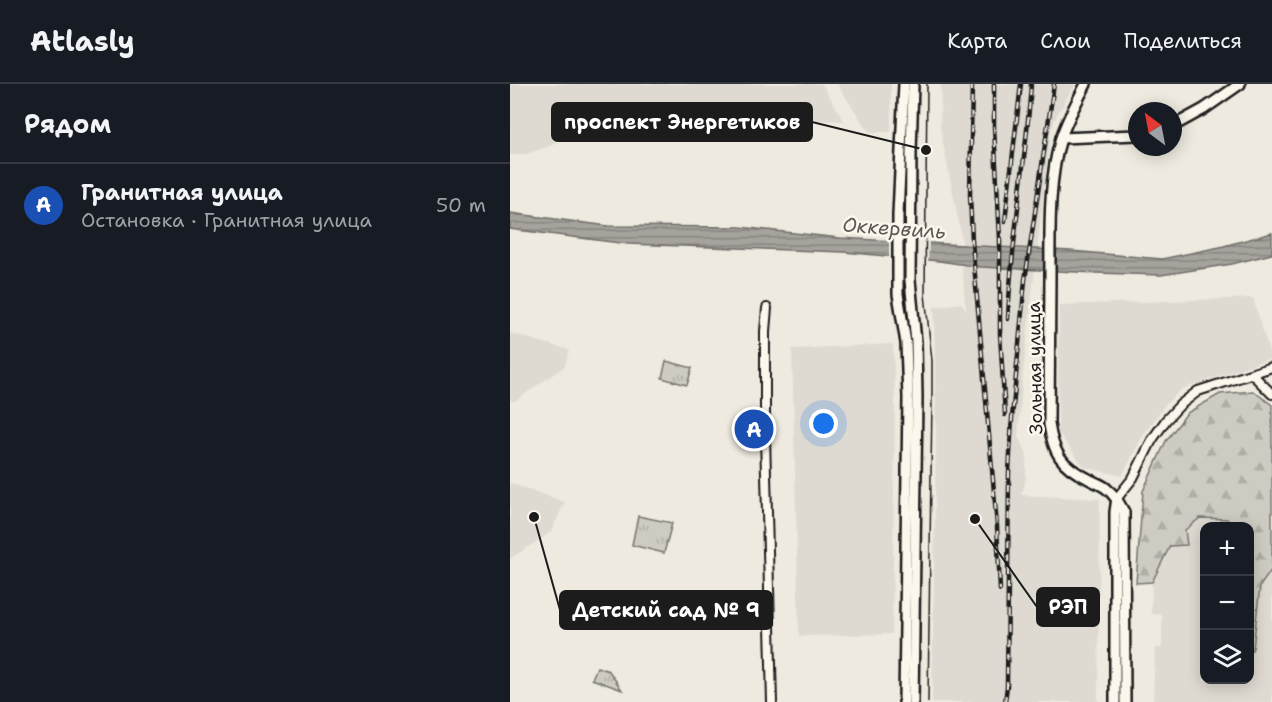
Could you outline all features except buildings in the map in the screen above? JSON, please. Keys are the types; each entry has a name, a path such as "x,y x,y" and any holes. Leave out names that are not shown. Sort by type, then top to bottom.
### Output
{"street":[{"path":"904,84 897,279 906,343 908,398 904,702"},
{"path":"913,84 910,280 916,342 917,398 914,702"},
{"path":"1086,84 1061,138 1128,135"},
{"path":"1182,121 1240,84"},
{"name":"Зольная улица","path":"1061,138 1053,177 1050,241 1049,424 1051,438 1059,458 1067,467 1106,488 1117,498"},
{"path":"767,308 765,437 772,702"},
{"path":"1116,702 1115,512 1117,498 1132,478 1152,440 1180,405 1198,391 1272,367"},
{"path":"1252,374 1272,394"},
{"path":"1117,498 1124,512 1125,702"}],"shaded area":[{"path":"510,84 822,84 844,121 778,119 775,107 590,112 552,145 527,154 510,155"},
{"path":"837,84 891,84 891,132 869,132"},
{"path":"941,84 1075,84 1051,130 1023,372 1018,437 1027,454 1025,484 1021,495 1100,499 1098,702 932,702 936,440 934,307 962,303 966,311 962,239 940,128"},
{"path":"510,213 608,226 740,227 840,238 1071,251 1162,259 1272,233 1272,254 1232,264 1161,275 981,267 844,252 628,244 510,229"},
{"path":"1253,298 1271,358 1182,389 1165,405 1144,434 1122,476 1084,467 1058,432 1059,305"},
{"path":"510,333 569,350 565,366 515,401 510,400"},
{"path":"893,344 895,397 892,634 799,636 792,349"},
{"path":"510,483 565,502 551,532 510,559"},
{"path":"1200,518 1227,519 1229,522 1200,522 1200,684 1254,684 1254,639 1260,586 1272,569 1272,702 1153,702 1155,648 1162,648 1162,615 1151,614 1152,582 1170,546"}],"green space":[{"path":"666,361 692,368 687,385 662,378"},
{"path":"1253,391 1272,405 1272,569 1260,586 1254,639 1254,522 1229,522 1227,519 1200,518 1185,530 1187,545 1170,546 1152,582 1136,583 1143,491 1166,441 1187,413 1220,394"},
{"path":"638,516 672,523 664,553 632,545"},
{"path":"597,667 609,671 622,690 592,679"}],"pier":[{"path":"889,238 929,240 928,263 889,260"}],"tram line":[{"path":"927,84 925,294 932,361 928,702"}],"railway":[{"path":"972,84 970,194 972,241 997,526 1000,590"},
{"path":"994,84 1000,239 1000,334 1005,415"},
{"path":"1005,221 1021,84"},
{"path":"1008,319 1031,84"},
{"path":"1005,702 1012,418 1025,280 1054,84"}],"place":[{"name":"проспект Энергетиков","path":"926,150"},
{"name":"Гранитная улица","path":"754,429"},
{"name":"Детский сад № 9","path":"534,517"},
{"name":"РЭП","path":"975,519"}],"water label":[{"name":"Оккервиль","path":"894,228"}]}
